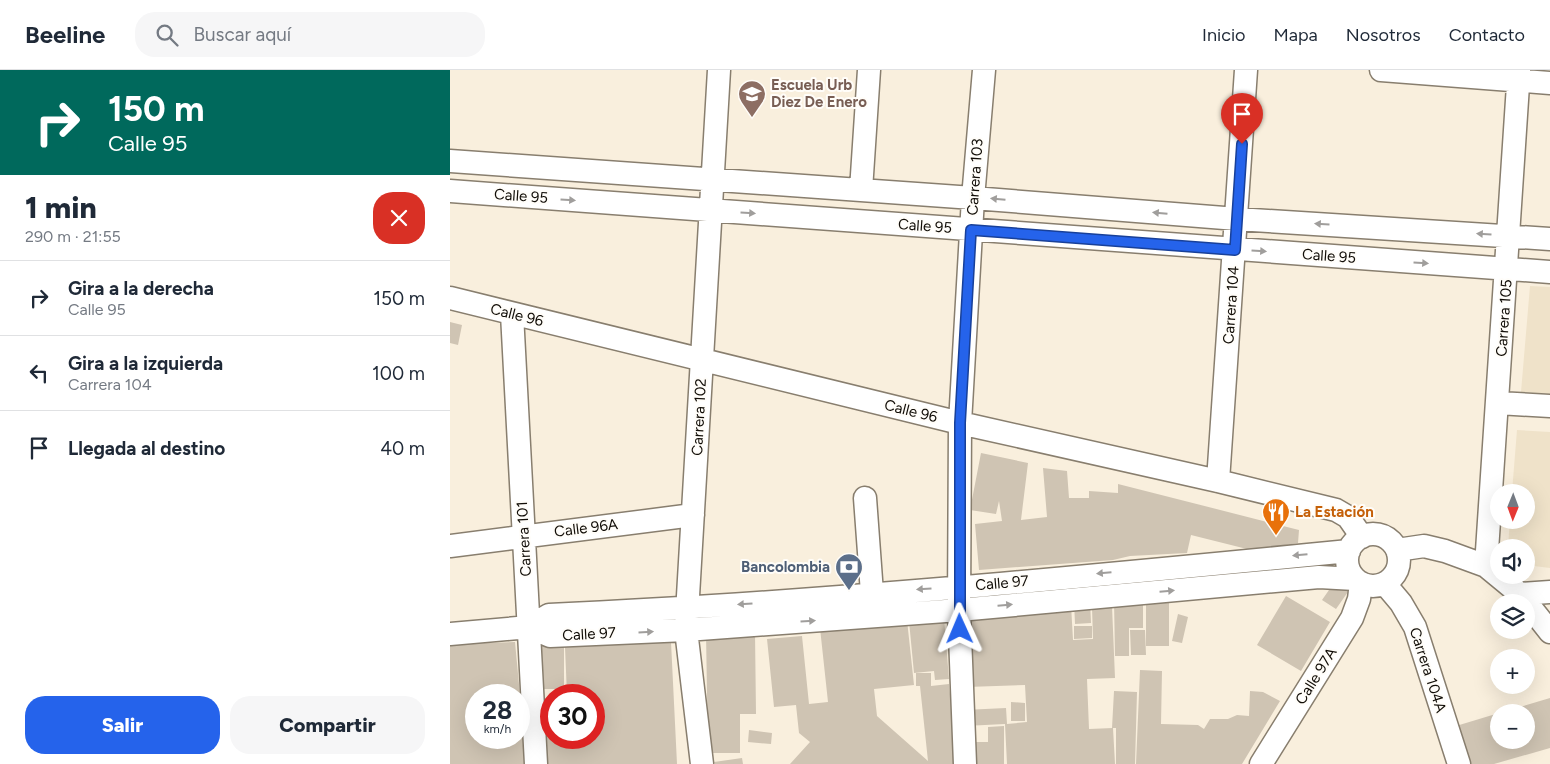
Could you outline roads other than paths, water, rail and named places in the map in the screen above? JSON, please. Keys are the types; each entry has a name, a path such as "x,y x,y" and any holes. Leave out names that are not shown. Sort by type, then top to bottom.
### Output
{"street":[{"name":"Carrera 102","path":"702,764 687,619 720,70"},
{"path":"861,190 869,70"},
{"name":"Carrera 103","path":"965,764 960,610 960,423 973,198 984,70"},
{"name":"Carrera 104","path":"1218,481 1246,70"},
{"path":"1381,70 1519,75 1550,83"},
{"name":"Carrera 105","path":"1486,566 1519,75"},
{"name":"Calle 95","path":"450,161 973,198 1237,219 1550,239"},
{"name":"Calle 95","path":"450,191 1550,272"},
{"name":"Calle 96","path":"450,298 960,423 1218,481 1336,510 1348,517 1355,544"},
{"name":"Carrera 101","path":"512,314 536,764"},
{"path":"1498,403 1550,406"},
{"path":"865,498 872,593"},
{"name":"Calle 96A","path":"450,546 693,514"},
{"path":"1372,534 1382,536 1391,541 1397,550 1399,565 1391,579 1384,584 1369,586 1358,581 1349,570 1347,561 1355,544 1372,534"},
{"name":"Calle 97","path":"529,627 550,636 872,593 960,586 1355,544"},
{"path":"1397,550 1424,546 1445,551 1486,566 1520,594 1550,592"},
{"name":"Calle 97","path":"687,619 960,610 1319,577 1358,581"},
{"name":"Calle 97A","path":"1261,764 1352,618 1359,599 1358,581"},
{"name":"Carrera 104A","path":"1384,584 1401,603 1415,627 1459,764"},
{"path":"1542,610 1550,632"},
{"path":"450,634 529,627"}],"place":[{"name":"Escuela Urb Diez De Enero","path":"752,118"},
{"name":"La Estación","path":"1276,536"},
{"name":"Bancolombia","path":"849,591"}]}
